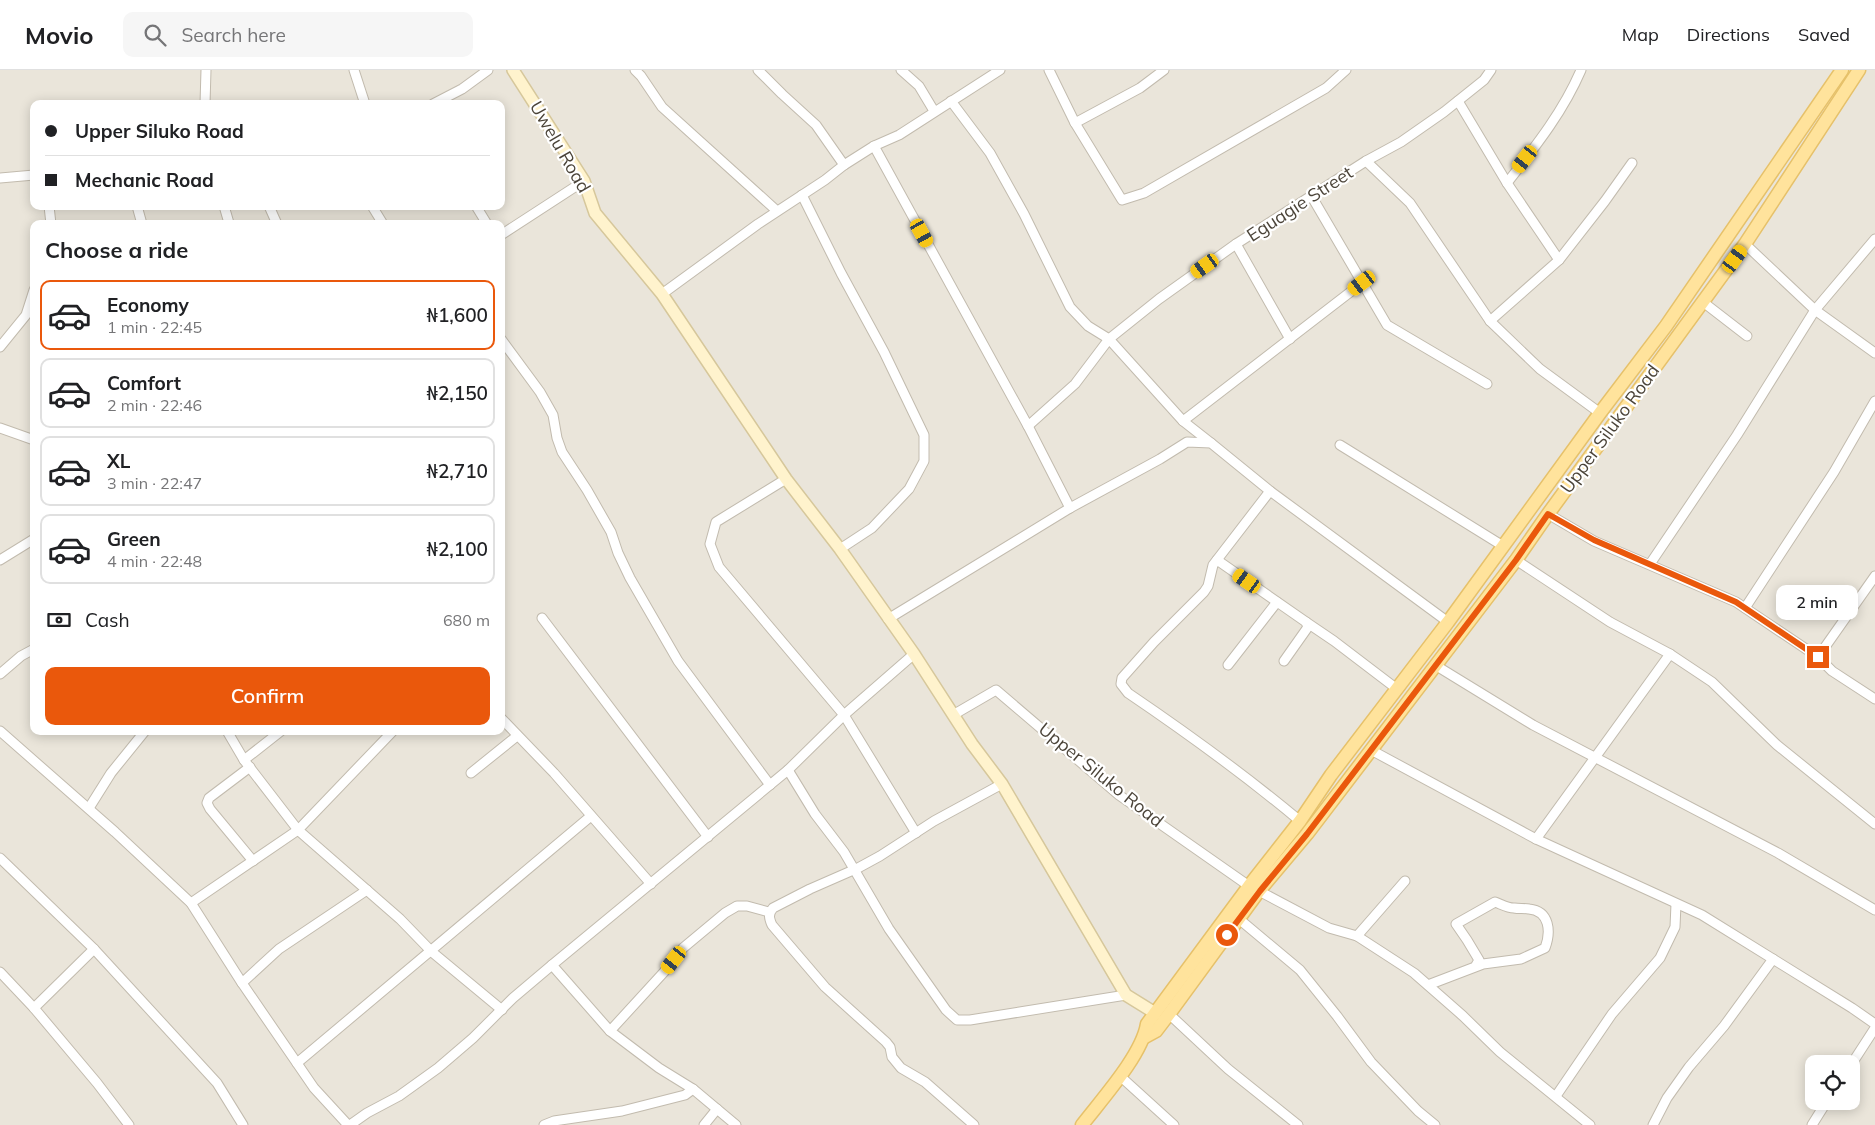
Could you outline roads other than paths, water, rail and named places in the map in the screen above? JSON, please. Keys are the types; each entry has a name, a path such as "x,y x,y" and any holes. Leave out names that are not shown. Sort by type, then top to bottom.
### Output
{"main road":[{"name":"Upper Siluko Road","path":"1082,1125 1120,1076 1145,1037 1147,1024 1254,888 1331,775 1448,622 1600,413 1666,326 1840,70"},
{"name":"Upper Siluko Road","path":"1145,1037 1156,1031 1239,919 1254,888 1307,834 1516,560 1745,244 1857,74"}],"street":[{"path":"205,100 206,70"},
{"path":"354,70 364,100"},
{"path":"441,100 462,89 488,70"},
{"name":"Uwelu Road","path":"513,70 584,181 594,213 662,294 786,479 840,549 1002,784 1126,995"},
{"path":"635,70 662,107 777,211"},
{"path":"758,70 816,125 844,165"},
{"path":"901,70 919,86 934,111"},
{"path":"662,294 844,165 874,146 899,134 1000,70"},
{"path":"1049,70 1075,123 1122,200 1144,193 1326,88 1346,70"},
{"path":"1075,123 1140,88 1164,70"},
{"name":"Eguagie Street","path":"1028,426 1076,384 1109,339 1159,299 1236,244 1366,161 1401,142 1458,101 1484,80 1491,70"},
{"path":"1507,183 1559,112 1581,70"},
{"path":"1840,70 1857,74"},
{"path":"951,101 990,154 1024,214 1070,307 1088,326 1109,339 1183,421 1270,491 1448,622"},
{"path":"1458,101 1507,183 1559,260"},
{"path":"874,146 1028,426 1070,508"},
{"path":"1366,161 1410,202 1490,321 1540,369 1600,413"},
{"path":"1490,321 1559,260 1632,163"},
{"path":"0,178 30,175"},
{"path":"505,232 584,181"},
{"path":"802,195 841,273 884,352 924,435 924,461 909,489 872,528 840,549"},
{"path":"1312,197 1387,326 1487,384"},
{"path":"1650,564 1737,435 1815,310 1875,239"},
{"path":"1236,244 1290,339"},
{"path":"1745,244 1815,310 1875,353"},
{"path":"1183,421 1362,283"},
{"path":"0,347 26,315 30,302"},
{"path":"1703,302 1747,336"},
{"path":"505,344 540,392 553,414 556,438 562,452 612,532 618,553 630,578 678,661 770,785"},
{"path":"1745,608 1834,472 1875,401"},
{"path":"0,428 30,439"},
{"path":"888,619 1070,508 1160,459 1187,442 1211,443"},
{"path":"1340,445 1503,546"},
{"path":"786,479 716,522 710,544 719,567 844,715 916,833"},
{"path":"1270,491 1213,565 1208,586 1204,592 1154,642 1122,678 1121,684 1128,693 1191,736 1266,792 1300,821"},
{"path":"1548,514 1594,540 1736,602 1818,657 1832,672 1875,699"},
{"path":"0,560 30,541"},
{"path":"1217,560 1334,641 1397,689"},
{"path":"1516,560 1610,622 1670,654 1712,682 1777,744 1875,824"},
{"path":"1818,657 1875,576"},
{"path":"1228,665 1278,602"},
{"path":"542,618 708,837"},
{"path":"1284,662 1308,628 1306,622"},
{"path":"0,674 21,656 30,651"},
{"path":"0,731 89,808 191,904 242,983 314,1088 349,1125 399,1096 438,1068 552,964 788,770 844,715 914,654"},
{"path":"1536,839 1670,654"},
{"path":"1435,665 1533,725 1778,853 1875,910"},
{"name":"Upper Siluko Road","path":"953,715 996,690 1119,795 1254,888"},
{"path":"505,722 554,773 651,884"},
{"path":"89,808 111,773 142,735"},
{"path":"230,735 247,763 298,830 400,919 432,952 502,1010"},
{"path":"253,861 207,803 209,798 277,735"},
{"path":"191,904 298,830 389,735"},
{"path":"471,773 518,736"},
{"path":"1371,750 1536,839 1702,915 1875,1024"},
{"path":"788,770 815,814 844,852 889,929 946,1010 957,1020 970,1020 1126,995 1155,1014"},
{"path":"974,1125 925,1082 896,1063 886,1042 825,987 772,925 769,917 773,908 880,856 943,816 1002,784"},
{"path":"297,1063 432,952 591,816"},
{"path":"0,858 94,949 217,1083 242,1125"},
{"path":"1357,936 1405,881"},
{"path":"1254,888 1329,928 1357,936 1414,973 1500,1052 1590,1125"},
{"path":"242,983 279,949 367,890"},
{"path":"1428,985 1483,964 1521,959 1545,948 1548,940 1548,928 1542,913 1530,908 1512,908 1495,902 1456,924 1479,960 1475,967"},
{"path":"1556,1096 1612,1014 1660,958 1675,927 1676,904"},
{"path":"610,1031 664,972 683,948 725,913 737,906 747,906 770,912"},
{"path":"1239,919 1300,970 1371,1062 1418,1112 1435,1125"},
{"path":"34,1008 94,949"},
{"path":"1653,1125 1667,1098 1689,1067 1724,1026 1773,959"},
{"path":"552,964 610,1031 660,1068 694,1089 736,1125"},
{"path":"1,975 34,1008 97,1083 129,1125"},
{"path":"1169,1014 1228,1069 1298,1125"},
{"path":"1857,1055 1875,1028"},
{"path":"1120,1076 1174,1125"},
{"path":"544,1125 563,1119 622,1111 684,1095 694,1089"},
{"path":"704,1125 717,1109"},
{"path":"1812,1125 1821,1110"}]}
